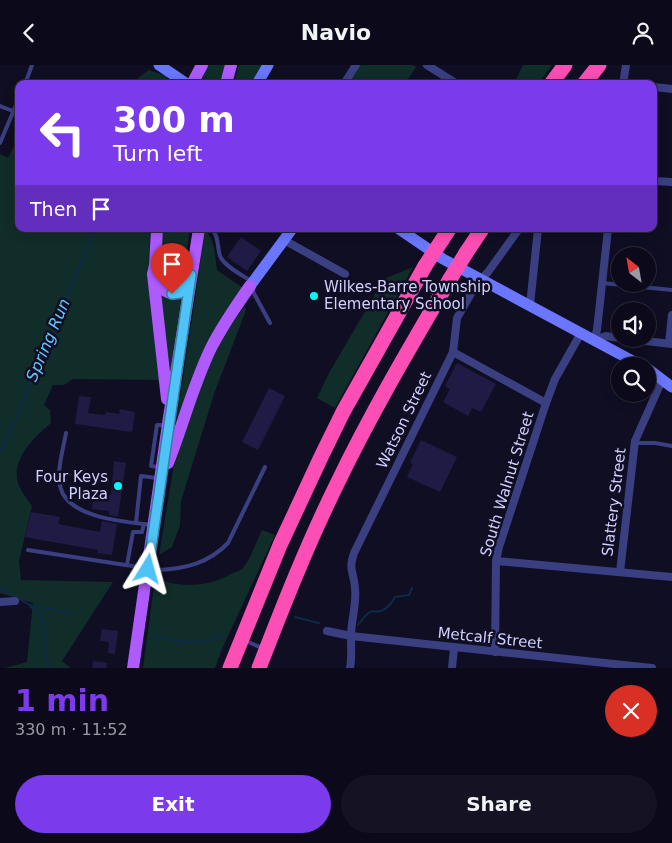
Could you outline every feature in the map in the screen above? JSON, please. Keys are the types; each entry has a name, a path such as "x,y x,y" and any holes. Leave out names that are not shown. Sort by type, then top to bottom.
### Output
{"highway":[{"path":"554,80 565,65"},
{"path":"587,80 599,65"},
{"path":"259,668 292,583 336,485 365,428 450,279 480,232"},
{"path":"230,668 280,545 343,412 445,234"}],"main road":[{"path":"159,65 181,80"},
{"path":"194,80 202,65"},
{"path":"227,80 231,65"},
{"path":"259,80 268,65"},
{"path":"156,232 155,265 158,284 165,293 180,293 191,275"},
{"path":"163,471 198,232"},
{"path":"134,668 148,569 149,524 163,471 200,374 212,348 233,310 290,232"},
{"path":"406,232 442,259 625,357"},
{"path":"155,265 153,274 169,421"},
{"path":"656,375 668,384"}],"street":[{"path":"347,80 356,65"},
{"path":"426,65 450,80"},
{"path":"624,80 626,65"},
{"path":"657,87 672,89"},
{"path":"657,181 672,182"},
{"name":"Watson Street","path":"350,668 355,588 351,563 354,553 453,352 457,318 481,279 518,232"},
{"path":"530,305 538,232"},
{"path":"594,340 597,330 608,232"},
{"path":"284,241 345,274"},
{"path":"656,342 671,343 672,315"},
{"name":"South Walnut Street","path":"495,652 496,561 499,547 555,379 581,333"},
{"path":"594,340 606,336 611,337"},
{"path":"453,352 546,403"},
{"name":"Slattery Street","path":"620,572 634,443 659,387 668,384"},
{"path":"496,561 672,577"},
{"path":"0,602 15,601"},
{"name":"Metcalf Street","path":"327,631 351,636 454,648 652,668"},
{"path":"452,668 454,648"}],"lane":[{"path":"26,80 32,65"},
{"path":"0,106 13,111"},
{"path":"0,143 15,107"},
{"path":"214,232 218,240 220,257 252,285 270,323"},
{"path":"602,283 672,290"},
{"path":"66,433 60,467 63,493 76,506 95,515 149,524"},
{"path":"634,443 655,443 672,446"},
{"path":"28,550 148,569 170,570 196,565 219,552 228,543 265,467"},
{"path":"136,523 141,476 163,471"},
{"path":"127,565 133,532 142,532 149,524"},
{"path":"242,639 266,650"}],"green space":[{"path":"207,65 225,65 222,80 203,80"},
{"path":"239,65 264,65 255,80 235,80"},
{"path":"361,65 413,65 416,67 408,80 352,80"},
{"path":"523,65 552,65 541,80 516,80"},
{"path":"149,70 166,76 168,80 137,80"},
{"path":"15,143 15,232 150,232 149,267 160,380 73,379 64,385 53,385 44,405 50,410 51,423 31,442 20,459 17,468 19,486 32,506 19,561 21,580 113,582 62,661 71,668 5,668 27,662 33,603 0,593 0,154 8,158"},
{"path":"162,232 190,232 182,283 179,287 170,290 160,277"},
{"path":"206,232 213,243 217,270 243,288 176,426"},
{"path":"413,267 335,408 317,398 329,373 384,279"},
{"path":"160,298 181,299 169,384"},
{"path":"244,307 246,310 214,394 181,501 180,525 172,547 159,555 173,470 184,434 203,380 221,340"},
{"path":"262,530 275,535 215,668 143,668 155,578 175,584 195,585 224,578 243,568"}],"building":[{"path":"241,237 261,251 247,271 227,257"},
{"path":"457,363 496,384 481,412 472,408 468,416 443,402 450,389 445,386"},
{"path":"269,388 285,396 258,450 242,442"},
{"path":"79,396 91,397 88,413 105,415 106,412 119,414 120,409 135,412 132,432 75,424"},
{"path":"421,440 457,457 440,492 407,477 413,464 410,463"},
{"name":"Four Keys Plaza","path":"114,461 126,463 118,517 109,515 109,511 92,509 94,493 111,495"},
{"path":"31,512 60,517 58,524 100,532 102,521 117,524 112,555 97,553 98,550 25,537"},
{"path":"102,629 118,631 115,654 108,653 109,642 100,641"},
{"path":"93,661 107,663 106,668 92,668"}],"waterway":[{"name":"Spring Run","path":"0,452 17,416 94,232"},
{"path":"358,625 372,611 376,612 386,609 395,597 409,595 412,588"},
{"path":"0,589 30,605 71,613"},
{"path":"30,606 41,617 43,622 48,668"},
{"path":"295,617 319,623"},
{"path":"152,634 188,642 207,641 224,635"}],"place":[{"name":"Wilkes-Barre Township Elementary School","path":"314,296"},
{"name":"Four Keys Plaza","path":"118,486"}],"route":[{"path":"148,569 191,275 180,293 172,294"}]}
